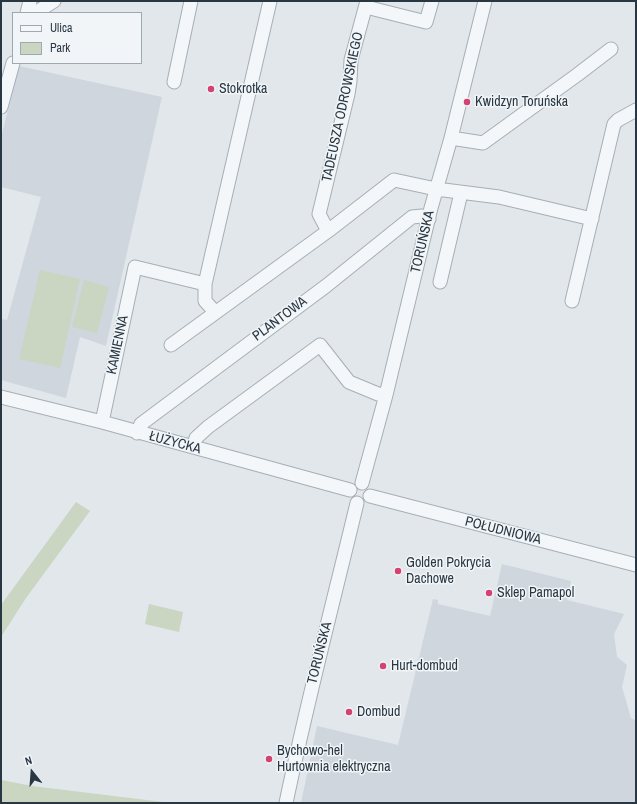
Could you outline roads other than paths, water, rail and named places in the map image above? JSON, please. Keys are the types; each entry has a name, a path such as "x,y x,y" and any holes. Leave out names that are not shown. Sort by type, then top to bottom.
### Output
{"street":[{"path":"27,12 30,1"},
{"path":"37,12 54,1"},
{"path":"174,82 191,1"},
{"path":"215,312 205,301 205,284 270,1"},
{"path":"366,4 426,22 432,1"},
{"name":"TORUŃSKA","path":"362,483 386,396 436,189 451,138 485,1"},
{"name":"TADEUSZA ODROWSKIEGO","path":"328,231 319,214 348,94 351,60 366,4"},
{"path":"451,138 483,143 611,49"},
{"path":"1,107 13,64"},
{"path":"572,301 614,124 618,120 636,110"},
{"path":"171,345 328,231 394,180 436,189 499,197 592,219"},
{"path":"440,282 461,193"},
{"name":"PLANTOWA","path":"137,433 141,424 326,286 412,217 422,216 429,219"},
{"name":"KAMIENNA","path":"102,422 135,267 205,284"},
{"path":"193,447 196,438 208,426 320,345 348,382 386,396"},
{"name":"ŁUŻYCKA","path":"1,397 102,422 137,433 350,490"},
{"path":"357,483 362,483 370,490 370,496 363,503 357,503 352,501 350,490 352,486 357,483"},
{"name":"POŁUDNIOWA","path":"370,496 636,565"},
{"name":"TORUŃSKA","path":"286,803 314,677 342,569 357,503"}],"place":[{"name":"Stokrotka","path":"211,89"},
{"name":"Kwidzyn Toruńska","path":"467,102"},
{"name":"Golden Pokrycia Dachowe","path":"398,571"},
{"name":"Sklep Pamapol","path":"489,593"},
{"name":"Hurt-dombud","path":"383,666"},
{"name":"Dombud","path":"349,712"},
{"name":"Bychowo-hel Hurtownia elektryczna","path":"269,759"}]}
